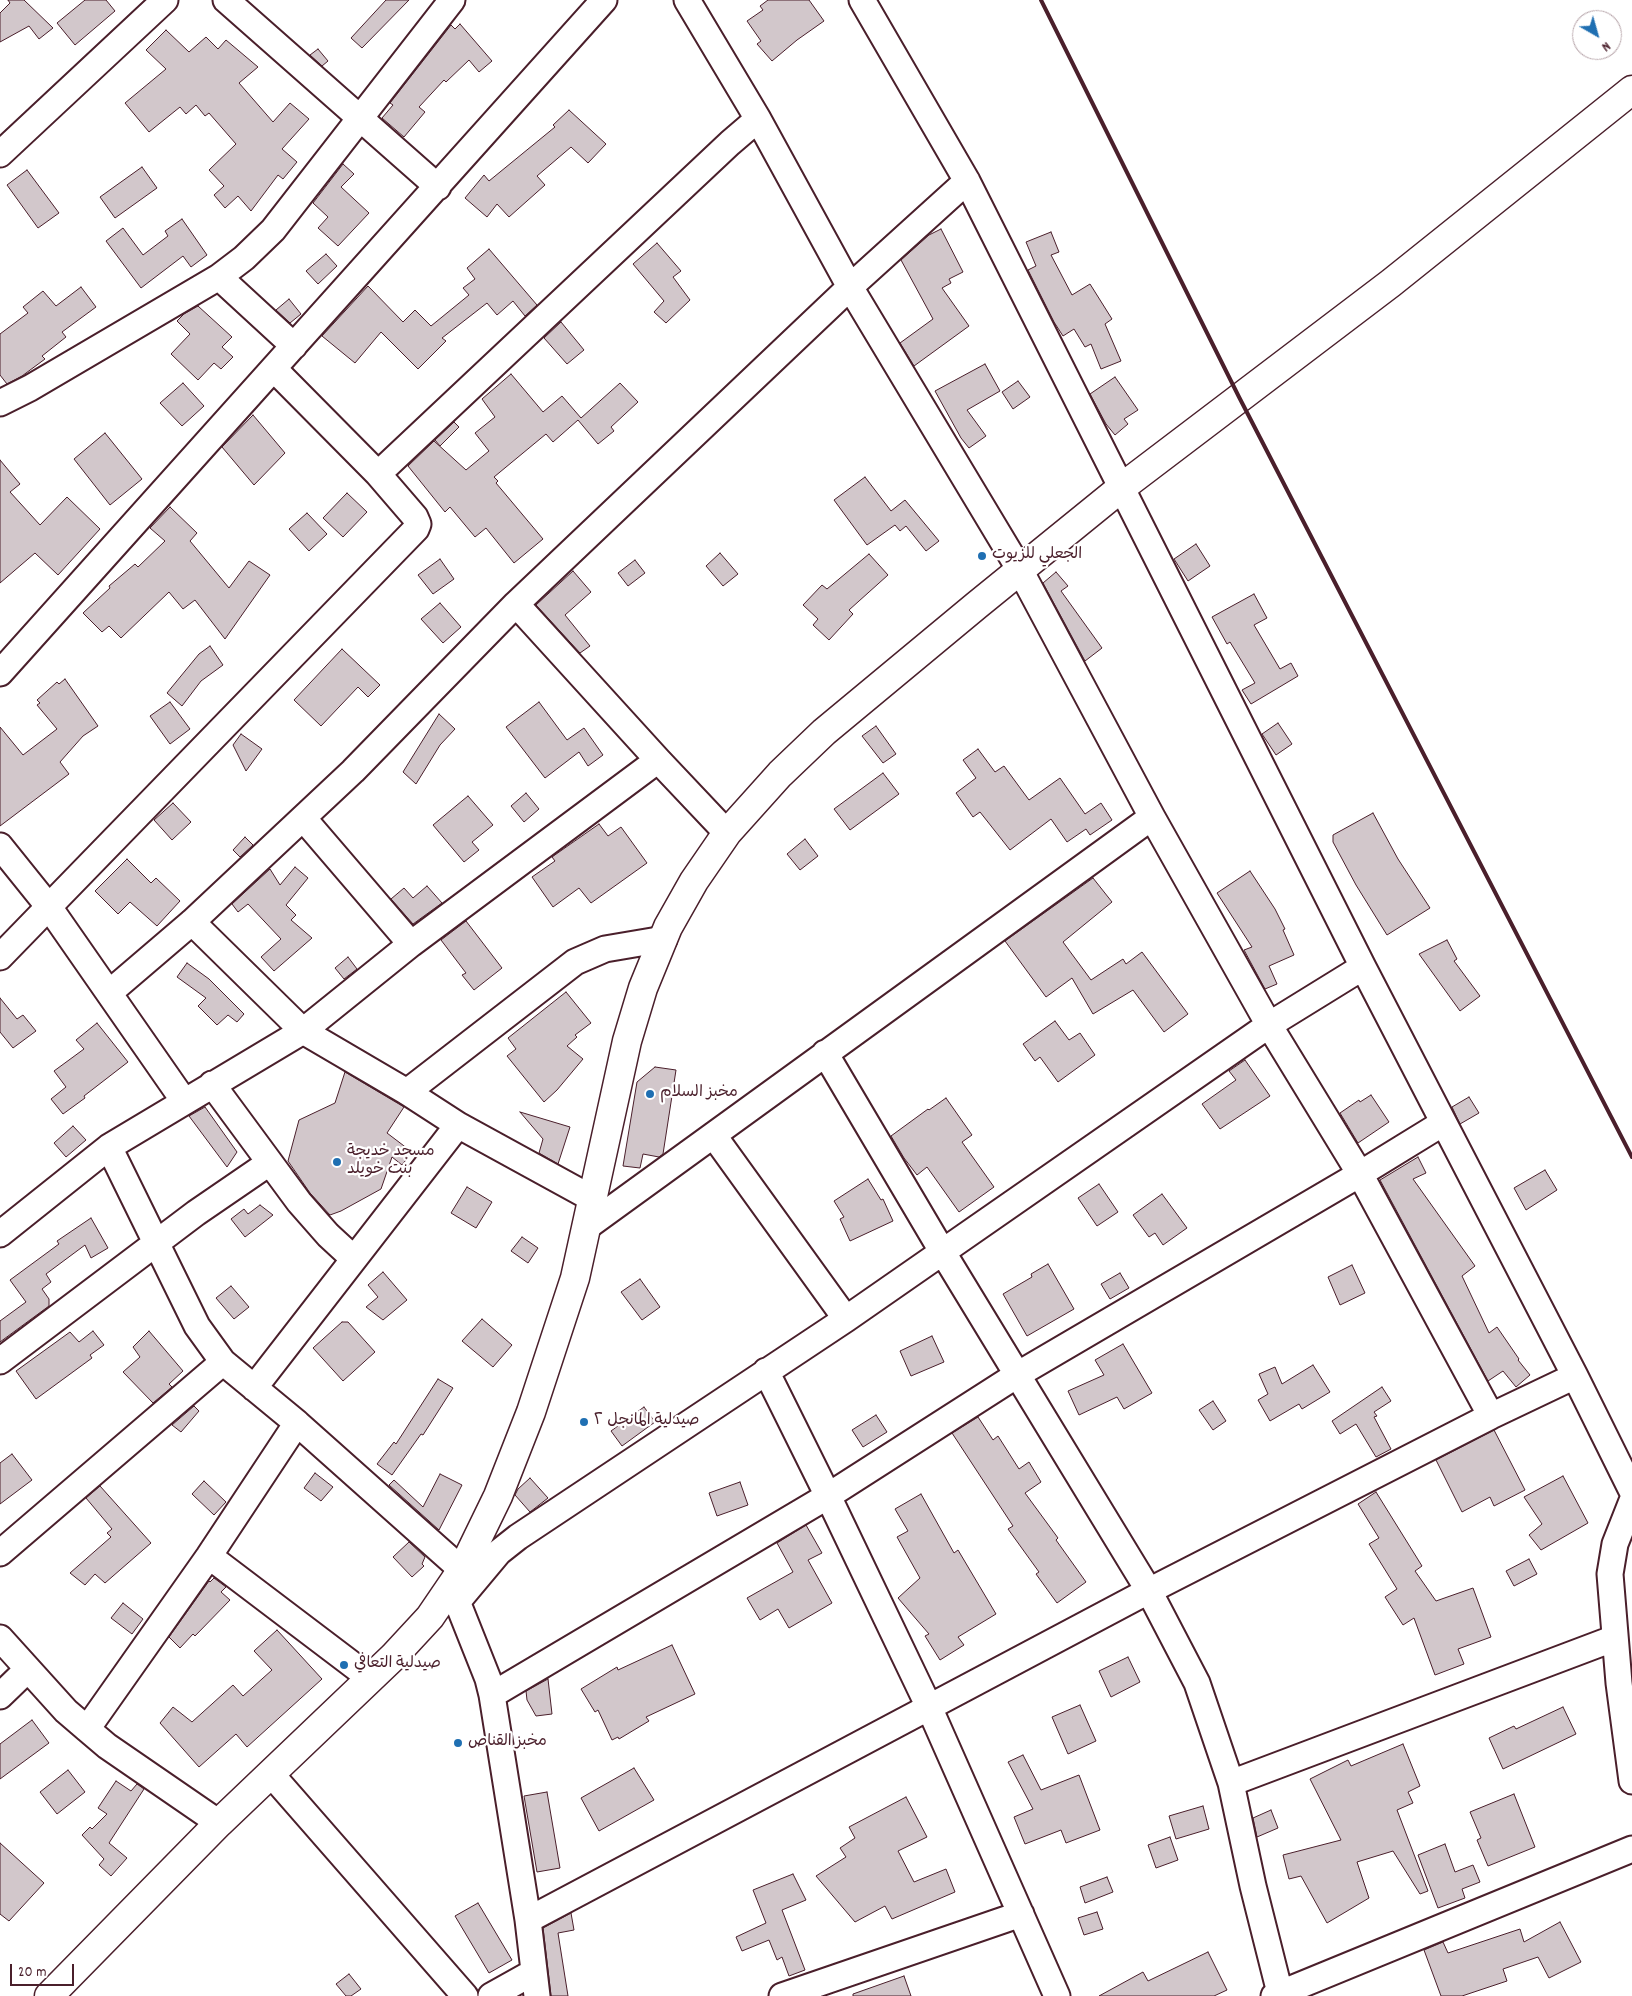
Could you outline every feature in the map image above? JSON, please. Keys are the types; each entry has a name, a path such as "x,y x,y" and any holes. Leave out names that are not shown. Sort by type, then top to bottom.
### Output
{"street":[{"path":"0,154 165,0"},
{"path":"226,0 438,187"},
{"path":"0,403 30,388 219,277 244,258 273,230 452,0"},
{"path":"0,673 604,0"},
{"path":"687,0 758,119 850,287 1020,570 1152,817 1269,1026 1360,1174 1491,1416"},
{"path":"862,0 967,181 1363,968 1575,1376 1632,1491"},
{"path":"457,1585 498,1496 531,1412 575,1278 588,1226 627,1041 643,988 668,927 694,881 727,832 780,774 824,732 1020,570 1121,488 1391,283 1632,90"},
{"path":"378,474 758,119"},
{"path":"109,993 192,922 304,818 353,771 516,604 850,287 967,181"},
{"path":"219,277 294,346"},
{"path":"0,957 416,529 418,524 415,517 378,474 274,369"},
{"path":"516,604 658,760 727,832"},
{"path":"0,1234 109,1147 302,1031 411,944 658,760"},
{"path":"588,1226 1152,817"},
{"path":"304,818 411,944"},
{"path":"0,846 48,907 184,1101"},
{"path":"192,922 302,1031 407,1092 458,1125 593,1199"},
{"path":"407,1092 575,962 605,949 664,939"},
{"path":"49,1996 219,1823 370,1678 430,1617 457,1585 518,1537 846,1319 1269,1026 1363,968"},
{"path":"826,1054 942,1251 1149,1591 1196,1683 1231,1783 1277,1995 1632,1849"},
{"path":"212,1084 269,1163 328,1235 354,1259"},
{"path":"492,1695 828,1496 1017,1375 1360,1174 1443,1123"},
{"path":"254,1388 458,1125"},
{"path":"714,1136 846,1319"},
{"path":"109,1147 197,1326 223,1362 297,1423 457,1585 492,1695 528,1920 536,1984 492,1996"},
{"path":"0,1361 156,1243 269,1163"},
{"path":"0,1553 223,1362"},
{"path":"766,1371 929,1707 1057,1996"},
{"path":"528,1920 1149,1591 1491,1416 1575,1376"},
{"path":"87,1729 209,1556 297,1423"},
{"path":"1632,1501 1615,1544 1610,1574 1619,1683 1632,1781"},
{"path":"209,1556 370,1678"},
{"path":"0,1638 66,1711 107,1746 219,1823"},
{"path":"1231,1783 1615,1638"},
{"path":"0,1696 28,1669"},
{"path":"271,1774 465,1996"},
{"path":"782,1996 1021,1914"}],"building":[{"path":"8,0 24,0 53,28 39,39 29,26 0,42 0,13 10,3"},
{"path":"85,0 106,0 115,11 75,45 57,23"},
{"path":"386,0 409,0 362,48 351,38"},
{"path":"768,0 809,0 824,21 772,61 757,44 761,41 747,21 763,10 760,6"},
{"path":"460,24 492,61 479,72 469,60 446,82 444,80 419,107 425,112 404,137 382,118 393,105 390,103 451,25 455,29"},
{"path":"166,30 189,52 206,37 218,49 226,40 258,67 239,83 273,122 290,103 309,119 282,149 297,162 283,179 278,175 251,211 238,196 225,208 214,195 224,186 209,170 236,144 209,113 205,116 196,105 186,114 180,107 149,132 125,103 166,69 146,50"},
{"path":"318,49 328,61 322,66 310,55"},
{"path":"569,110 606,144 588,163 571,147 537,176 545,185 509,217 497,204 487,217 465,198 484,175 489,181 555,127 553,125"},
{"path":"343,164 354,174 341,187 369,213 338,246 318,228 328,217 313,203"},
{"path":"142,167 157,188 115,218 100,197"},
{"path":"27,170 59,213 38,228 7,185"},
{"path":"182,219 207,255 191,267 183,256 141,288 106,241 123,228 143,255 168,236 165,231"},
{"path":"941,229 963,272 949,279 951,283 942,288 969,326 914,366 900,343 933,319 901,260 929,235"},
{"path":"1051,232 1059,252 1051,255 1072,295 1090,284 1112,319 1105,324 1121,361 1101,369 1091,344 1085,347 1074,329 1063,336 1054,322 1028,270 1036,266 1026,242"},
{"path":"657,243 681,271 673,277 690,300 666,323 654,312 664,301 633,264"},
{"path":"489,249 537,305 525,316 513,301 497,315 487,303 442,338 446,341 418,369 381,332 355,363 322,336 368,286 403,322 415,310 431,326 469,295 463,288 475,279 467,268"},
{"path":"326,254 337,266 318,284 306,271"},
{"path":"81,287 96,307 62,332 66,337 42,356 45,359 22,376 7,384 0,375 0,334 28,313 23,307 43,291 56,306"},
{"path":"289,299 301,314 290,323 276,310"},
{"path":"198,306 232,337 222,347 233,357 221,369 214,363 198,380 171,354 190,334 177,321 184,314"},
{"path":"561,322 584,350 567,364 544,338"},
{"path":"985,364 1000,391 967,410 986,436 969,448 961,438 935,391"},
{"path":"511,374 543,412 562,396 581,418 620,383 638,402 611,427 614,431 598,444 578,420 553,442 546,434 494,477 498,481 496,483 543,539 514,563 486,528 475,537 450,507 445,512 408,466 434,441 466,470 489,451 475,433 495,417 482,399"},
{"path":"1115,377 1138,410 1124,419 1128,424 1115,435 1106,424 1090,394"},
{"path":"1018,381 1030,397 1013,409 1002,392"},
{"path":"183,383 204,406 182,426 160,403"},
{"path":"253,415 285,453 254,485 222,447"},
{"path":"454,422 459,427 440,446 435,440"},
{"path":"105,433 142,479 110,505 74,459"},
{"path":"0,460 20,484 10,492 40,525 67,497 100,529 58,575 35,553 0,583"},
{"path":"865,477 891,511 905,500 939,541 926,551 906,526 900,531 895,525 867,545 834,500"},
{"path":"347,493 367,512 343,537 323,518"},
{"path":"170,507 197,533 190,541 229,588 249,561 270,575 225,639 195,600 183,609 169,592 121,638 109,626 102,632 83,613 110,588 109,586 135,564 138,567 165,541 150,528"},
{"path":"307,513 327,534 309,551 289,529"},
{"path":"1196,544 1210,566 1188,581 1174,559"},
{"path":"720,553 738,574 723,586 706,566"},
{"path":"869,554 888,575 849,610 853,614 829,640 813,625 818,619 803,605 822,585 827,589"},
{"path":"440,559 454,579 433,594 418,575"},
{"path":"635,560 645,573 628,586 618,573"},
{"path":"573,571 591,592 565,615 590,646 580,653 536,605"},
{"path":"1056,572 1068,586 1061,591 1102,648 1085,661 1043,583"},
{"path":"1254,594 1267,618 1254,625 1280,669 1291,663 1298,676 1251,704 1242,690 1255,683 1230,642 1227,644 1212,617"},
{"path":"440,603 461,627 443,643 421,619"},
{"path":"210,646 223,665 201,681 182,706 167,693 199,654"},
{"path":"342,649 380,685 368,697 358,687 321,726 294,700"},
{"path":"65,679 98,726 83,736 60,762 69,774 0,826 0,727 23,755 57,729 37,705 40,703 37,700 57,682 59,684"},
{"path":"170,702 190,729 170,744 150,716"},
{"path":"539,702 567,740 584,728 603,755 588,766 579,752 545,778 506,727"},
{"path":"439,714 455,729 440,745 416,784 403,772"},
{"path":"1278,723 1292,744 1276,755 1262,734"},
{"path":"876,726 896,754 883,763 862,736"},
{"path":"241,734 262,749 246,771 233,745"},
{"path":"978,749 995,772 1004,766 1029,800 1060,778 1085,814 1101,803 1112,820 1090,835 1086,829 1067,842 1051,819 1010,850 980,812 973,817 956,793 976,778 963,760"},
{"path":"883,773 899,794 850,830 834,809"},
{"path":"526,793 539,809 524,822 511,806"},
{"path":"468,796 493,825 472,842 479,850 464,862 433,825"},
{"path":"173,803 191,822 172,840 154,820"},
{"path":"1373,813 1398,859 1430,908 1387,935 1356,885 1333,842 1333,835"},
{"path":"599,824 608,836 621,827 647,863 591,903 579,888 553,907 532,877 555,861 552,857"},
{"path":"245,837 253,845 240,857 233,850"},
{"path":"805,839 818,856 800,870 787,854"},
{"path":"127,859 151,883 156,878 180,901 157,926 130,902 118,914 95,891"},
{"path":"295,867 308,878 286,905 296,915 291,920 312,938 274,971 261,957 281,939 248,904 238,912 232,904 270,869 280,885"},
{"path":"1250,871 1275,909 1285,929 1283,930 1294,955 1269,966 1277,984 1265,989 1244,950 1252,947 1217,893"},
{"path":"1093,878 1112,902 1063,942 1091,980 1123,959 1126,964 1142,952 1188,1014 1164,1032 1133,990 1093,1014 1072,978 1046,997 1005,941"},
{"path":"427,886 442,903 413,924 391,899 404,888 413,898"},
{"path":"466,921 502,968 474,990 462,975 466,973 441,940"},
{"path":"1447,940 1457,959 1454,961 1480,996 1460,1011 1419,954"},
{"path":"348,957 357,969 344,979 335,968"},
{"path":"187,963 209,979 244,1014 237,1022 228,1015 217,1025 198,1006 206,998 177,977"},
{"path":"566,992 591,1023 575,1035 577,1037 567,1046 583,1059 557,1090 544,1102 507,1056 516,1049 508,1038"},
{"path":"0,998 17,1019 23,1015 36,1031 13,1048 0,1032"},
{"path":"1055,1021 1069,1040 1080,1033 1095,1055 1058,1082 1040,1057 1035,1061 1023,1044"},
{"path":"97,1023 128,1062 63,1114 51,1099 66,1087 54,1071 84,1049 76,1040"},
{"path":"1245,1060 1270,1096 1220,1129 1202,1104 1236,1080 1229,1071"},
{"path":"655,1067 676,1070 663,1154 659,1157 643,1154 640,1168 623,1166 637,1082"},
{"path":"345,1072 404,1107 387,1133 412,1152 402,1165 392,1157 381,1189 330,1215 310,1193 288,1161 299,1120 335,1103"},
{"path":"1371,1095 1389,1122 1358,1143 1340,1113 1359,1100 1360,1102"},
{"path":"1469,1097 1479,1113 1460,1124 1452,1107"},
{"path":"946,1098 972,1135 962,1142 994,1187 959,1212 927,1167 917,1175 891,1136"},
{"path":"205,1107 237,1152 227,1167 189,1116"},
{"path":"520,1112 570,1127 558,1164 539,1153 543,1139"},
{"path":"73,1126 86,1140 66,1157 54,1143"},
{"path":"1418,1157 1426,1173 1413,1179 1475,1266 1462,1276 1489,1333 1497,1327 1530,1375 1516,1387 1503,1371 1488,1381 1380,1180"},
{"path":"1545,1170 1557,1190 1526,1210 1514,1188"},
{"path":"868,1179 881,1200 883,1199 893,1221 850,1241 840,1219 844,1217 834,1201"},
{"path":"1099,1184 1118,1212 1097,1226 1078,1198"},
{"path":"467,1187 492,1202 476,1228 451,1213"},
{"path":"1162,1194 1187,1228 1163,1245 1155,1233 1149,1237 1133,1215"},
{"path":"260,1205 273,1215 245,1237 231,1219 244,1209 248,1214"},
{"path":"91,1218 108,1248 91,1258 85,1245 46,1274 51,1282 42,1289 49,1299 49,1306 0,1342 0,1321 26,1302 10,1280 59,1244 57,1241"},
{"path":"522,1237 538,1248 528,1263 511,1251"},
{"path":"1048,1264 1074,1309 1027,1336 1003,1294 1032,1277 1031,1274"},
{"path":"1352,1265 1365,1293 1340,1305 1328,1277"},
{"path":"383,1272 407,1300 383,1320 366,1307 378,1297 368,1285"},
{"path":"1120,1273 1129,1288 1110,1299 1101,1284"},
{"path":"640,1279 660,1307 642,1320 621,1292"},
{"path":"231,1286 249,1307 234,1319 216,1298"},
{"path":"482,1319 512,1345 493,1367 462,1341"},
{"path":"342,1322 348,1322 375,1352 343,1381 313,1348"},
{"path":"93,1331 104,1345 90,1355 92,1358 36,1399 16,1371 70,1332 79,1342"},
{"path":"149,1331 183,1371 169,1384 172,1387 153,1403 123,1372 140,1357 133,1347"},
{"path":"932,1336 944,1362 911,1376 900,1351"},
{"path":"1123,1344 1152,1393 1124,1409 1117,1397 1079,1415 1068,1391 1104,1375 1095,1360"},
{"path":"1313,1365 1330,1392 1302,1409 1299,1404 1270,1421 1258,1400 1268,1394 1259,1374 1275,1367 1282,1384"},
{"path":"438,1379 453,1388 423,1435 421,1434 392,1475 377,1464 394,1442 396,1444"},
{"path":"1382,1387 1391,1401 1374,1412 1377,1416 1374,1417 1391,1449 1376,1457 1356,1424 1340,1434 1332,1421"},
{"path":"1213,1401 1226,1421 1213,1430 1199,1410"},
{"path":"194,1406 199,1411 181,1432 172,1425"},
{"path":"644,1407 655,1422 622,1446 611,1431"},
{"path":"876,1415 887,1432 863,1447 852,1430"},
{"path":"978,1417 993,1440 998,1436 1019,1469 1029,1462 1041,1482 1025,1493 1058,1538 1056,1540 1086,1582 1057,1603 1036,1574 1039,1572 1008,1529 1013,1526 952,1433"},
{"path":"1494,1430 1525,1490 1494,1506 1490,1497 1462,1512 1436,1460"},
{"path":"12,1454 32,1480 0,1504 0,1463"},
{"path":"315,1473 333,1487 321,1501 304,1488"},
{"path":"440,1474 462,1485 439,1530 389,1485 394,1480 423,1507"},
{"path":"1563,1476 1588,1523 1541,1550 1529,1535 1542,1524 1524,1497"},
{"path":"530,1478 548,1498 530,1512 515,1495 518,1489"},
{"path":"204,1481 226,1502 214,1515 192,1494"},
{"path":"740,1482 748,1505 717,1516 709,1493"},
{"path":"100,1486 151,1543 105,1583 95,1574 85,1585 70,1573 111,1537 107,1533 112,1529 86,1498"},
{"path":"1376,1492 1422,1566 1415,1571 1436,1601 1473,1588 1491,1637 1458,1649 1464,1664 1435,1675 1414,1618 1403,1625 1385,1597 1397,1589 1369,1544 1379,1538 1358,1504"},
{"path":"921,1494 954,1553 958,1550 996,1614 958,1637 964,1645 940,1660 925,1636 929,1634 898,1598 920,1578 897,1537 908,1531 895,1509"},
{"path":"806,1525 822,1553 808,1560 832,1603 789,1628 778,1609 760,1620 747,1598 793,1572 777,1543"},
{"path":"409,1542 425,1557 422,1564 424,1566 412,1577 393,1557"},
{"path":"1529,1559 1537,1574 1514,1586 1506,1571"},
{"path":"214,1578 226,1587 221,1592 230,1600 195,1636 193,1634 180,1648 169,1637 209,1581"},
{"path":"123,1603 143,1619 132,1634 111,1618"},
{"path":"277,1630 322,1679 247,1747 236,1734 199,1767 160,1723 173,1707 192,1722 233,1685 243,1696 272,1670 254,1651"},
{"path":"672,1645 695,1694 646,1717 649,1721 619,1739 618,1737 612,1740 598,1710 595,1712 581,1689 617,1667 618,1670"},
{"path":"1128,1657 1140,1682 1111,1697 1099,1671"},
{"path":"548,1679 552,1714 536,1716 527,1700 526,1691"},
{"path":"1080,1705 1096,1741 1068,1754 1052,1717"},
{"path":"1563,1707 1576,1734 1503,1769 1489,1738 1514,1726 1516,1729"},
{"path":"32,1720 49,1743 0,1779 0,1744"},
{"path":"1403,1744 1420,1786 1408,1792 1413,1803 1397,1810 1428,1891 1420,1894 1393,1851 1357,1862 1369,1898 1327,1923 1301,1876 1289,1879 1283,1855 1341,1840 1310,1779 1348,1760 1351,1766"},
{"path":"1023,1755 1041,1790 1079,1775 1100,1830 1066,1843 1061,1830 1025,1844 1014,1817 1033,1809 1008,1762"},
{"path":"634,1768 654,1800 599,1831 581,1798"},
{"path":"68,1770 85,1792 57,1814 40,1792"},
{"path":"116,1781 131,1791 137,1784 144,1789 109,1843 127,1858 111,1876 99,1865 104,1859 82,1835 90,1827 92,1829 107,1814 98,1808"},
{"path":"547,1792 560,1868 537,1872 524,1796"},
{"path":"1514,1794 1535,1847 1488,1866 1477,1840 1481,1838 1470,1812"},
{"path":"906,1797 927,1837 898,1851 914,1882 946,1869 955,1892 892,1919 885,1906 855,1922 816,1876 846,1857 840,1848 855,1838 849,1827"},
{"path":"1203,1806 1209,1829 1176,1839 1169,1816"},
{"path":"1271,1810 1278,1828 1257,1837 1253,1818"},
{"path":"1170,1837 1178,1860 1156,1868 1148,1845"},
{"path":"0,1843 44,1883 9,1921 0,1914"},
{"path":"1445,1844 1455,1872 1473,1865 1480,1882 1462,1889 1465,1898 1438,1908 1418,1855"},
{"path":"793,1874 806,1900 782,1910 805,1970 789,1976 782,1957 777,1960 769,1940 742,1951 736,1937 766,1923 753,1890"},
{"path":"1107,1877 1113,1892 1085,1903 1080,1887"},
{"path":"478,1903 512,1960 489,1973 455,1916"},
{"path":"1097,1912 1103,1929 1084,1935 1078,1918"},
{"path":"571,1913 574,1930 558,1933 568,1996 551,1996 543,1928"},
{"path":"1560,1922 1581,1962 1549,1978 1538,1957 1503,1969 1507,1981 1462,1996 1441,1996 1424,1950 1443,1942 1448,1953 1520,1929 1524,1942"},
{"path":"1208,1952 1227,1990 1214,1996 1099,1996 1143,1972 1148,1981"},
{"path":"349,1974 361,1989 351,1996 346,1996 336,1984"},
{"path":"904,1976 911,1996 853,1996 853,1994"}],"railway":[{"path":"1041,0 1239,397 1632,1157"}],"place":[{"name":"الجعلي للزيوت","path":"982,556"},
{"name":"مخبز السلام","path":"650,1094"},
{"name":"مسجد خديجة بنت خويلد","path":"337,1162"},
{"name":"صيدلية المانجل ٢","path":"584,1422"},
{"name":"صيدلية التعافي","path":"344,1665"},
{"name":"مخبز القناص","path":"458,1743"}]}
